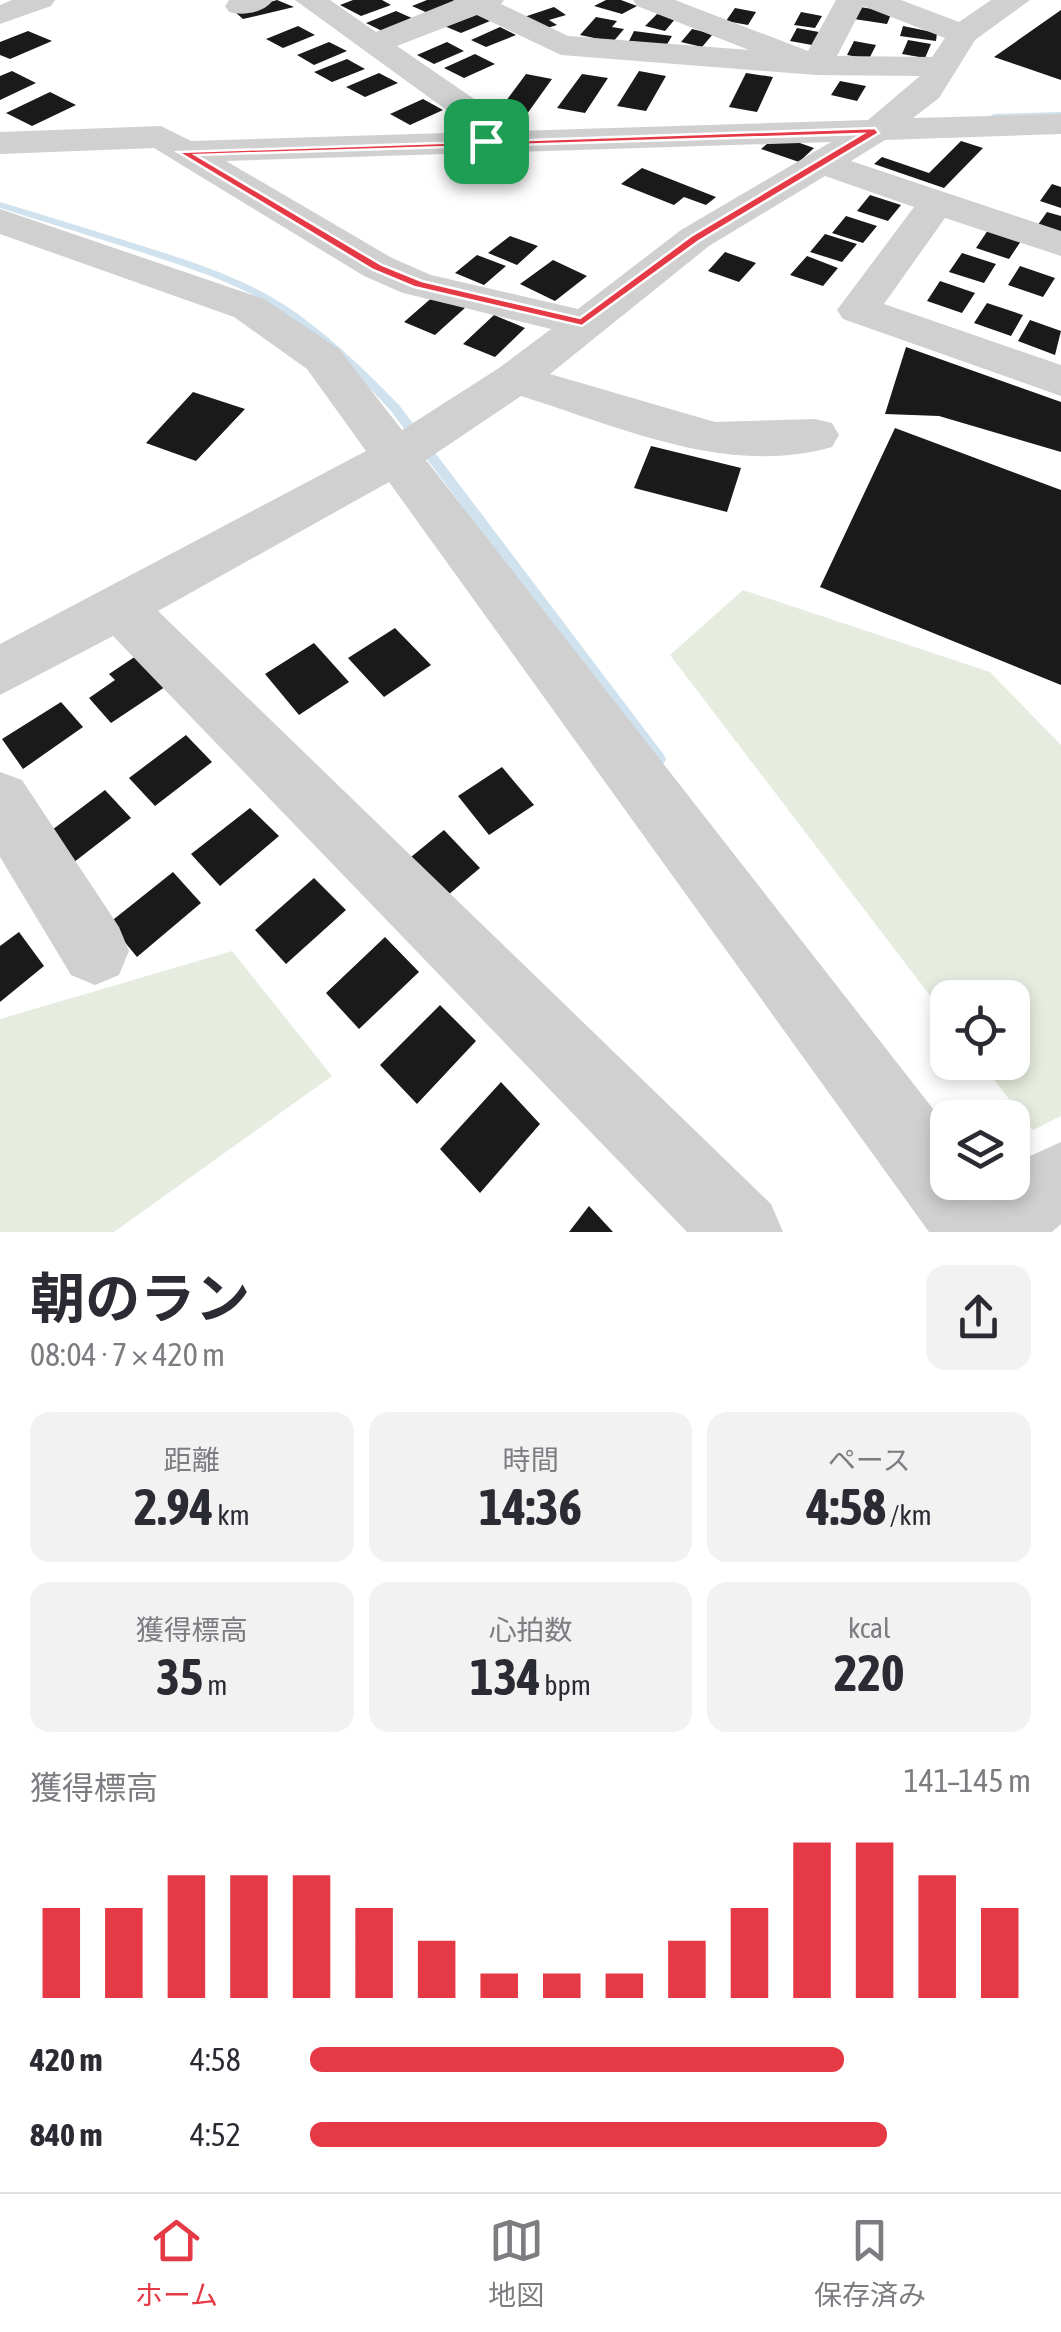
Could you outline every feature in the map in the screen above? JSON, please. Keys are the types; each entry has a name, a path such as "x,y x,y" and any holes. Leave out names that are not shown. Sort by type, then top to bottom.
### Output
{"street":[{"path":"0,14 40,0"},
{"path":"310,0 468,110"},
{"path":"648,0 702,8 816,65"},
{"path":"816,65 851,0"},
{"path":"873,0 962,34"},
{"path":"0,671 121,609 410,447 515,379 582,322 695,238 885,123 927,91 962,34 1014,0"},
{"path":"372,44 479,1 561,45 816,65 943,66"},
{"path":"0,143 175,146 885,123 1061,124"},
{"path":"175,146 378,268 418,284 582,322"},
{"path":"821,162 1061,244"},
{"path":"936,204 858,310 1061,381"},
{"path":"0,222 249,308 323,358 410,447 1012,1213"},
{"path":"515,379 716,439 816,435"},
{"path":"121,609 743,1232"},
{"path":"0,800 95,951"}],"shaded area":[{"path":"743,590 990,672 1061,745 1061,1116 1033,1130 1030,1100 1010,1100 994,1080 1030,1080 1030,980 930,980 930,996 670,655"},
{"path":"232,951 332,1076 114,1232 0,1232 0,1019"}],"building":[{"path":"277,0 294,7 243,19 235,12"},
{"path":"353,0 382,0 391,5 361,16 340,5"},
{"path":"427,0 459,3 430,14 412,6"},
{"path":"606,0 637,6 622,14 594,6"},
{"path":"554,7 566,15 549,20 557,25 544,29 524,17"},
{"path":"860,7 892,12 887,24 854,19"},
{"path":"735,8 756,12 748,25 726,21"},
{"path":"1061,10 1061,80 994,57"},
{"path":"396,11 414,19 384,32 366,23"},
{"path":"471,12 490,21 461,33 442,25"},
{"path":"801,12 822,16 815,28 794,25"},
{"path":"657,14 676,18 665,31 645,26"},
{"path":"596,17 617,21 612,27 624,29 613,42 580,35"},
{"path":"298,26 315,35 283,48 266,39"},
{"path":"903,26 937,33 936,41 900,36"},
{"path":"500,27 516,35 486,47 471,40"},
{"path":"797,28 819,32 812,45 790,41"},
{"path":"692,29 713,34 702,47 681,42"},
{"path":"28,31 52,41 10,59 0,55 0,42"},
{"path":"634,31 672,36 666,46 629,41"},
{"path":"908,40 931,44 925,58 902,54"},
{"path":"854,41 876,45 869,59 847,55"},
{"path":"329,42 347,51 314,65 297,55"},
{"path":"447,42 464,51 434,64 417,55"},
{"path":"475,54 495,64 464,78 444,68"},
{"path":"347,59 365,69 332,82 314,72"},
{"path":"12,71 36,83 0,100 0,76"},
{"path":"639,71 666,76 646,111 617,106"},
{"path":"379,73 398,83 365,97 346,87"},
{"path":"746,73 773,77 757,112 729,107"},
{"path":"526,74 552,79 527,114 500,109"},
{"path":"582,74 608,78 585,113 557,108"},
{"path":"840,81 866,86 857,101 831,95"},
{"path":"50,92 76,105 32,126 6,113"},
{"path":"423,99 443,110 410,125 390,114"},
{"path":"777,135 814,148 799,162 761,149"},
{"path":"961,141 983,148 944,188 874,164 882,157 929,173"},
{"path":"642,168 716,197 706,205 684,197 674,205 621,184"},
{"path":"1052,184 1061,187 1061,208 1040,201"},
{"path":"870,195 901,205 888,221 857,211"},
{"path":"1047,212 1061,216 1061,238 1035,229"},
{"path":"846,216 877,226 863,243 832,233"},
{"path":"988,230 1021,241 1009,259 976,248"},
{"path":"825,234 857,244 842,262 810,252"},
{"path":"510,236 538,246 517,265 488,253"},
{"path":"725,252 756,263 739,282 708,271"},
{"path":"962,253 996,264 984,283 949,272"},
{"path":"477,255 506,266 484,285 455,273"},
{"path":"807,256 838,268 823,286 790,275"},
{"path":"553,260 587,276 555,301 520,284"},
{"path":"1020,266 1055,278 1043,297 1008,285"},
{"path":"940,281 975,293 962,313 927,301"},
{"path":"435,295 466,307 435,335 404,322"},
{"path":"987,303 1023,315 1011,336 974,323"},
{"path":"494,315 525,328 495,357 463,344"},
{"path":"1030,320 1061,331 1055,355 1018,341"},
{"path":"906,347 1061,402 1061,452 939,416 885,414"},
{"path":"193,392 245,409 196,461 146,443"},
{"path":"895,428 1061,490 1061,685 820,587"},
{"path":"651,446 741,468 727,512 634,488"},
{"path":"395,628 431,665 384,697 348,658"},
{"path":"314,643 349,682 299,715 265,674"},
{"path":"139,654 168,685 111,723 89,698 115,680 109,674"},
{"path":"61,702 83,727 23,769 2,739"},
{"path":"186,735 212,762 155,806 129,778"},
{"path":"502,767 534,805 489,835 458,796"},
{"path":"105,790 131,818 69,866 44,836"},
{"path":"250,808 279,836 220,886 191,854"},
{"path":"444,830 480,868 435,906 400,866"},
{"path":"173,872 201,903 137,957 109,923"},
{"path":"314,878 346,910 286,964 255,930"},
{"path":"19,932 44,966 0,1002 0,946"},
{"path":"385,937 419,972 359,1029 326,993"},
{"path":"440,1005 476,1041 417,1104 380,1065"},
{"path":"501,1082 540,1124 480,1193 440,1149"},
{"path":"589,1206 613,1232 569,1232"}],"waterway":[{"path":"994,116 1061,114"},
{"path":"0,205 233,282 278,306 320,336 395,408 659,759"}],"route":[{"path":"875,131 695,238 582,322 418,284 378,268 184,152 486,141 875,131"}]}
